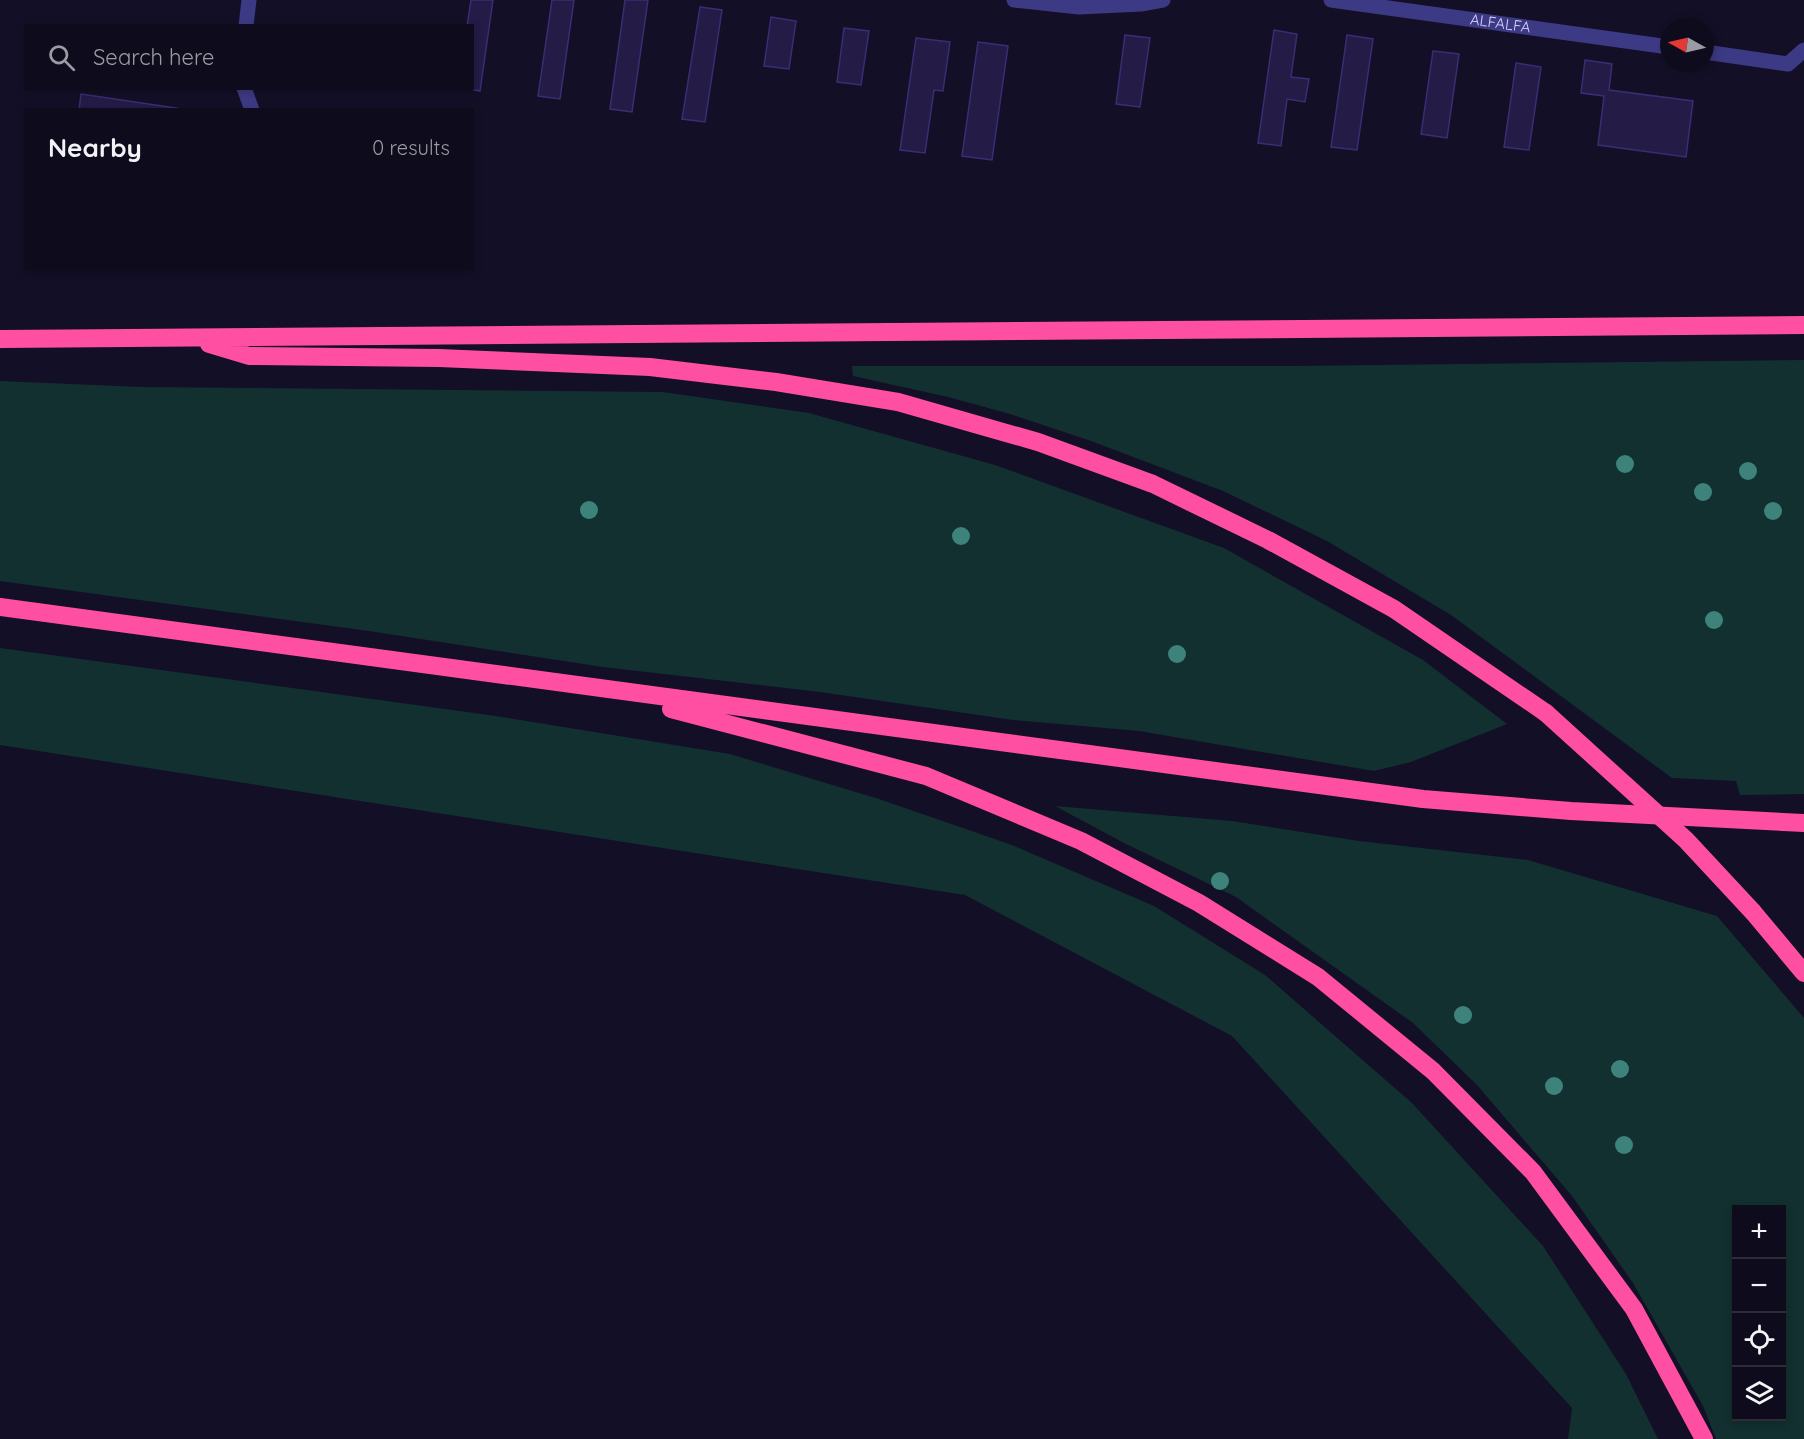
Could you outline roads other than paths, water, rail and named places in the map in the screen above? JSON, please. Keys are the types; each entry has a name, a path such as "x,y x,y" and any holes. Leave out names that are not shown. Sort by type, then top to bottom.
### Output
{"highway":[{"path":"0,339 1804,325"},
{"path":"191,338 249,356 439,358 650,367 776,382 898,402 1038,442 1153,484 1268,540 1394,609 1546,713 1686,840 1753,912 1804,973"},
{"path":"0,607 1423,799 1571,811 1804,823"},
{"path":"585,687 926,776 1081,841 1199,903 1318,977 1433,1071 1533,1172 1634,1309 1704,1439"}],"lane":[{"path":"246,24 249,0"},
{"path":"1014,0 1079,7 1141,4 1163,0"},
{"name":"ALFALFA","path":"1331,0 1660,46"},
{"path":"1714,53 1788,64 1804,50"},
{"path":"245,90 251,108"}]}
